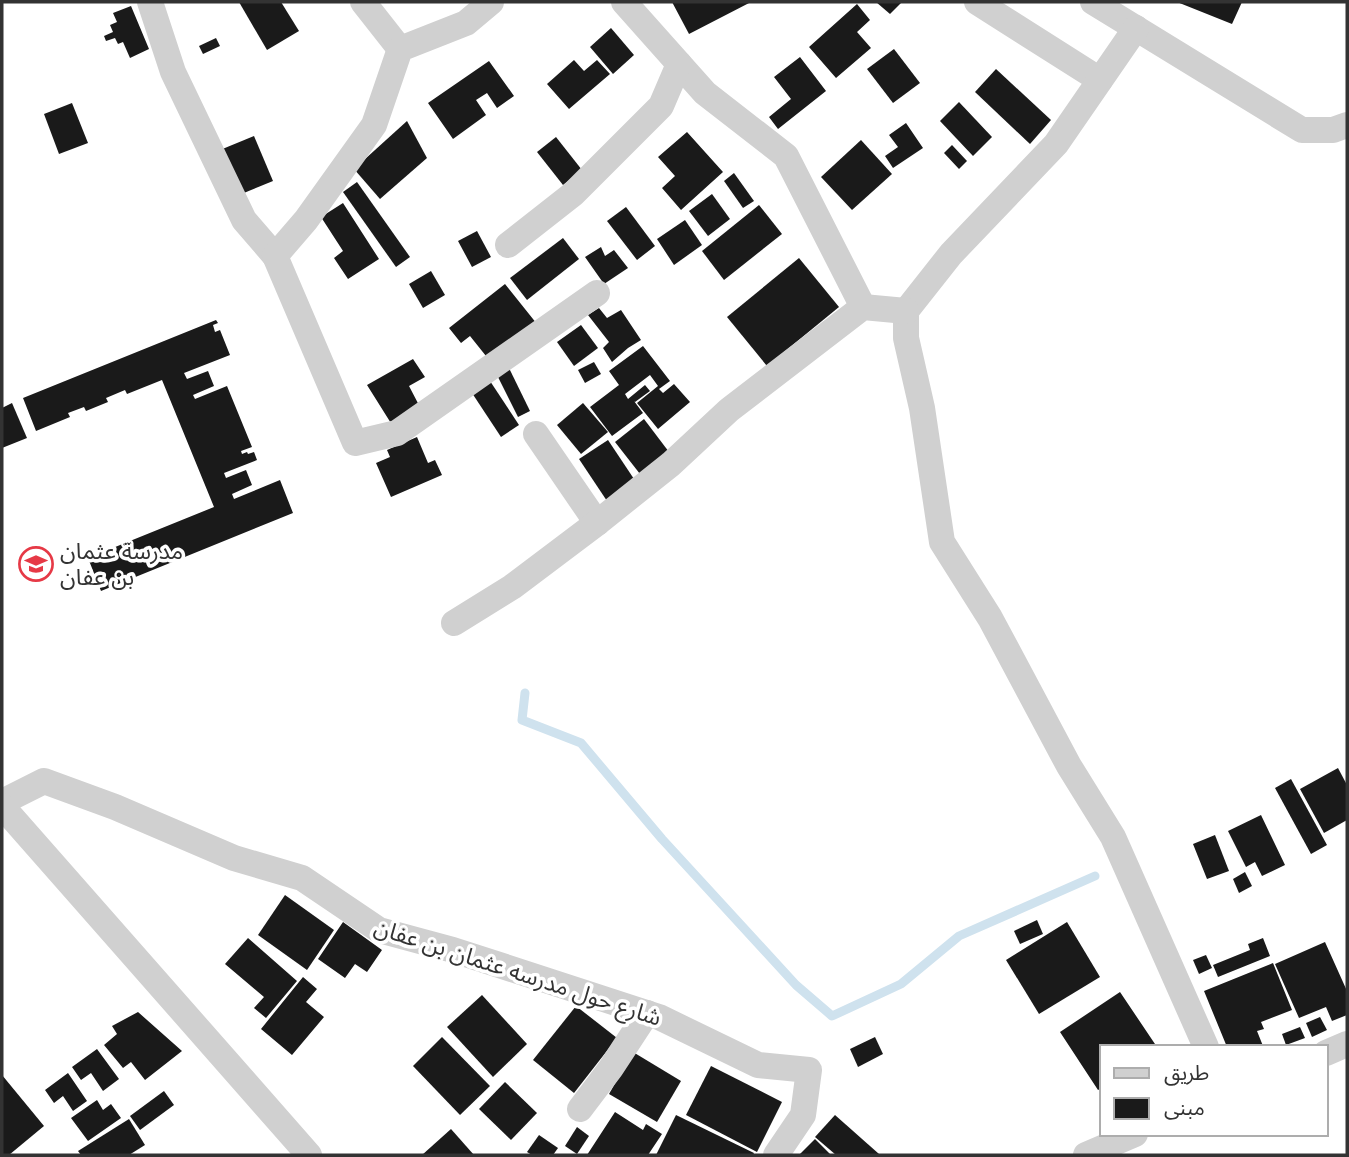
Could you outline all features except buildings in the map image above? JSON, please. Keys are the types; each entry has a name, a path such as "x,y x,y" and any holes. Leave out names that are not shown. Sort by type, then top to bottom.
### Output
{"street":[{"path":"150,2 173,72 244,220 275,256 355,443 397,433 597,293"},
{"path":"363,2 400,49"},
{"path":"275,256 306,220 374,125 400,49 466,23 491,2"},
{"path":"624,2 705,93 786,156 863,307"},
{"path":"976,2 1100,80"},
{"path":"1093,2 1302,130 1333,130 1347,125"},
{"path":"1136,28 1056,144 951,254 906,311 906,338 928,444 942,542 990,618 1069,766 1113,837 1205,1045"},
{"path":"508,245 573,194 661,106 679,64"},
{"path":"454,623 512,587 597,523 671,464 729,410 863,307 906,311"},
{"path":"536,434 597,523"},
{"name":"شارع حول مدرسه عثمان بن عفان","path":"2,804 44,781 115,807 234,859 302,878 379,930 453,950 647,1013 758,1065 809,1070 803,1115 776,1155"},
{"path":"2,804 309,1155"},
{"path":"580,1109 647,1013"},
{"path":"1328,1052 1347,1044"},
{"path":"1086,1155 1130,1136"}],"waterway":[{"path":"525,693 522,720 581,743 662,839 796,985 832,1016 901,984 959,936 1095,876"}],"place":[{"name":"مدرسة عثمان بن عفان","path":"36,564"}]}
